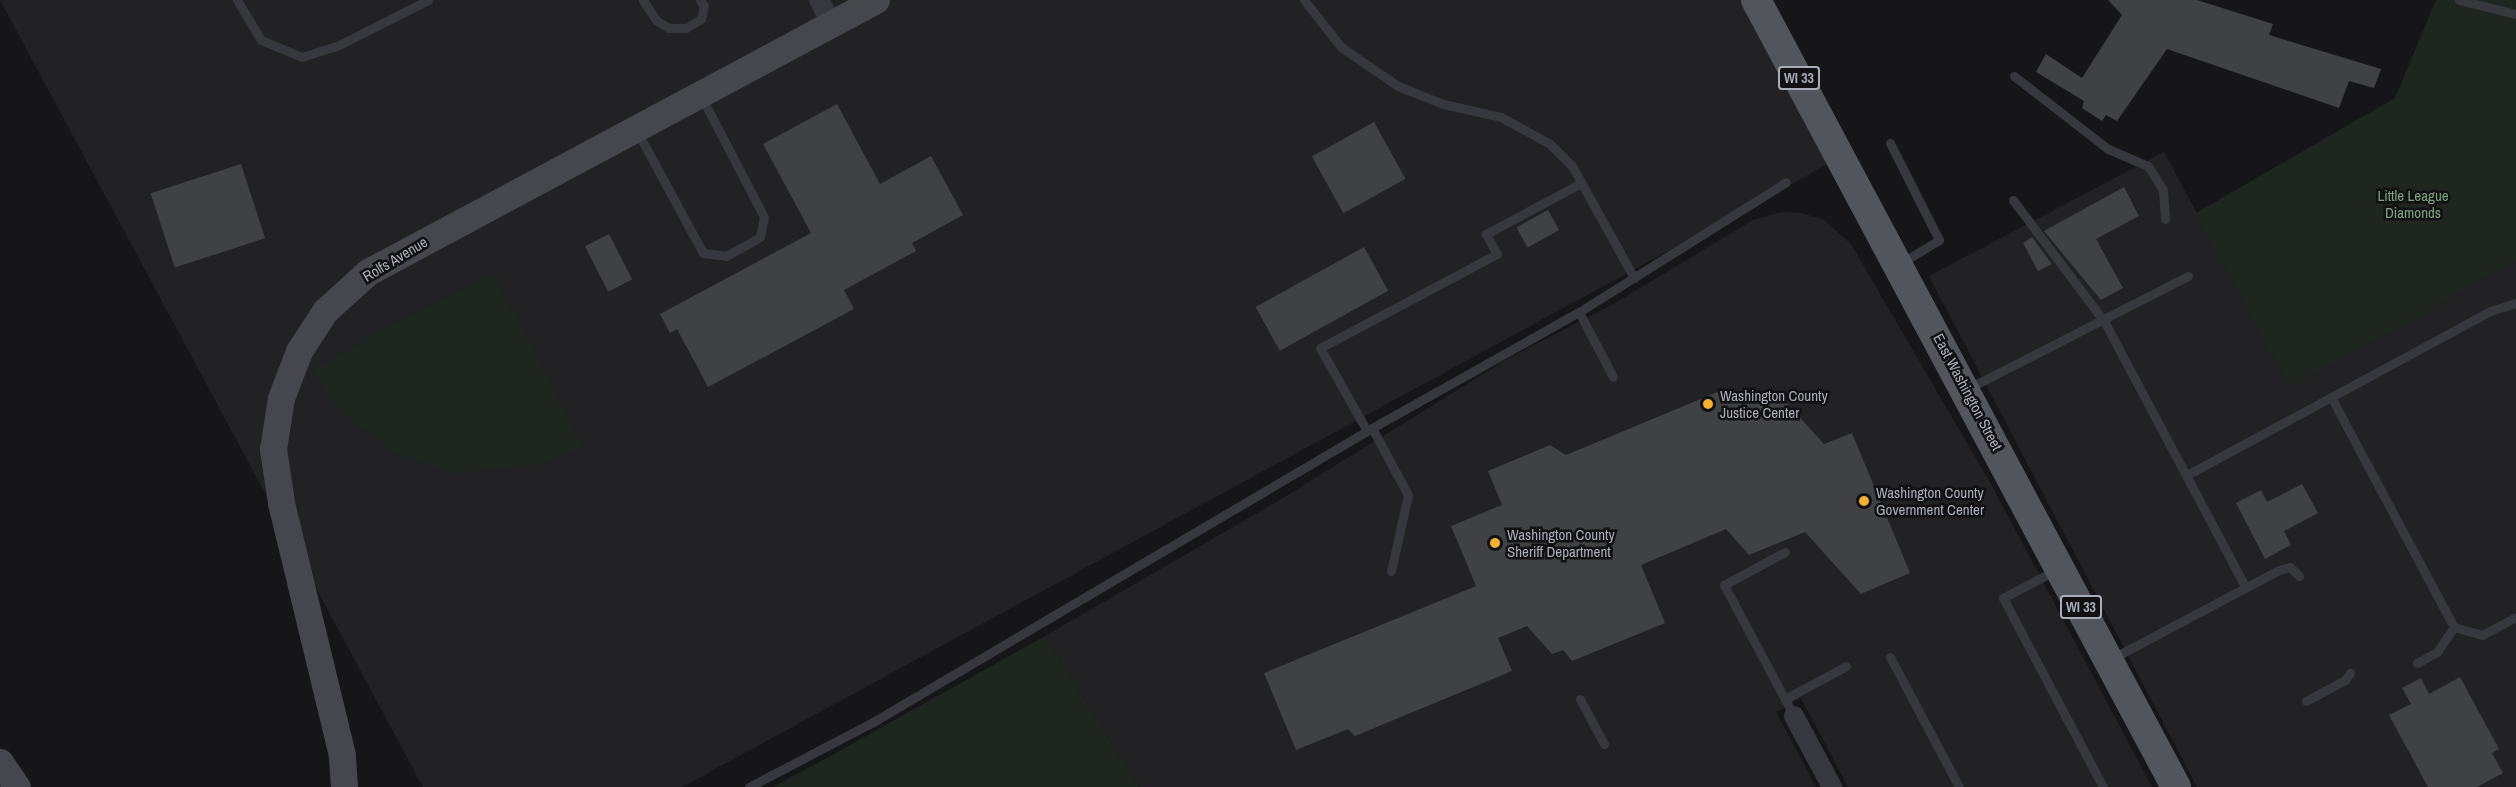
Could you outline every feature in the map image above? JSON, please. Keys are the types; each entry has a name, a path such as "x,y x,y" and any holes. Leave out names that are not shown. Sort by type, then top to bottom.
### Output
{"main road":[{"name":"East Washington Street","path":"1756,0 2061,567 2176,787"}],"street":[{"path":"819,0 832,24"},
{"name":"Rolfs Avenue","path":"344,787 342,755 281,502 273,449 281,398 299,351 325,312 368,272 876,0"},
{"path":"1794,717 1832,787"},
{"path":"0,762 17,787"}],"lane":[{"path":"237,0 261,40 302,57 339,45 428,0"},
{"path":"643,0 656,20 669,28 686,28 701,19 704,6 700,0"},
{"path":"1304,0 1319,24 1362,65 1398,86 1443,104 1518,124 1550,144 1572,166 1634,278"},
{"path":"2459,0 2516,14"},
{"path":"2014,76 2108,149 2148,166 2163,190 2165,219"},
{"path":"635,128 703,253 726,256 760,237 764,217 700,94"},
{"path":"1890,143 1939,240 1899,264"},
{"path":"749,787 873,722 1369,430 1579,312 1786,182"},
{"path":"1391,571 1408,495 1320,348 1497,254 1486,234 1581,183"},
{"path":"2013,200 2104,321 2246,588"},
{"path":"1966,389 2104,321 2188,276"},
{"path":"2187,476 2483,315 2516,303"},
{"path":"1579,312 1613,377"},
{"path":"2331,397 2454,627 2482,635 2516,617"},
{"path":"1785,552 1724,585 1794,717"},
{"path":"2061,567 2003,598 2103,787"},
{"path":"2109,660 2290,567 2299,576"},
{"path":"2416,663 2437,652 2454,627"},
{"path":"1890,657 1959,787"},
{"path":"1785,699 1846,666"},
{"path":"2306,701 2345,680 2350,673"},
{"path":"1580,699 1604,744"}],"shaded area":[{"path":"0,0 1751,0 1841,157 682,787 423,787"},
{"path":"2164,152 2290,387 2516,261 2516,787 2197,787 1929,276"},
{"path":"1782,212 1802,213 1824,220 1851,244 1992,486 2152,787 1848,787 1801,698 1776,712 1816,787 1139,787 1045,636 1278,501 1509,358 1617,302 1753,220"}],"green space":[{"name":"Little League Diamonds","path":"2436,0 2516,0 2516,261 2290,388 2196,213 2395,98"},
{"path":"492,272 584,448 549,462 454,474 392,451 337,409 313,369"},
{"path":"1045,636 1139,787 773,787 816,764"}],"building":[{"path":"2108,0 2197,0 2273,24 2269,35 2381,69 2374,88 2349,81 2339,108 2167,49 2117,121 2106,115 2102,121 2082,108 2084,101 2036,72 2046,54 2082,78 2122,15"},
{"path":"837,104 880,184 931,156 963,215 912,243 916,251 844,290 854,309 708,387 677,329 670,333 660,314 811,233 763,144"},
{"path":"1374,122 1406,179 1343,213 1312,156"},
{"path":"241,164 265,238 175,268 151,193"},
{"path":"2124,187 2139,216 2096,239 2123,288 2101,300 2044,231"},
{"path":"1548,210 1559,230 1528,248 1517,227"},
{"path":"609,234 632,279 608,292 585,246"},
{"path":"2032,237 2052,264 2038,271 2023,243"},
{"path":"1364,247 1388,291 1280,351 1256,307"},
{"path":"1727,388 1742,405 1776,391 1824,444 1852,433 1910,573 1861,594 1805,532 1749,555 1726,529 1641,565 1665,623 1572,661 1563,650 1552,654 1527,626 1498,638 1512,671 1355,736 1348,729 1296,750 1264,673 1476,586 1451,526 1502,505 1488,471 1550,445 1566,455"},
{"path":"2302,484 2318,513 2284,531 2291,545 2265,559 2236,503 2261,490 2267,502"},
{"path":"2460,677 2499,749 2492,753 2503,773 2477,787 2428,787 2389,715 2411,704 2402,688 2421,678 2429,694"}],"place":[{"name":"Washington County Justice Center","path":"1708,404"},
{"name":"Washington County Government Center","path":"1864,501"},
{"name":"Washington County Sheriff Department","path":"1495,543"}]}
